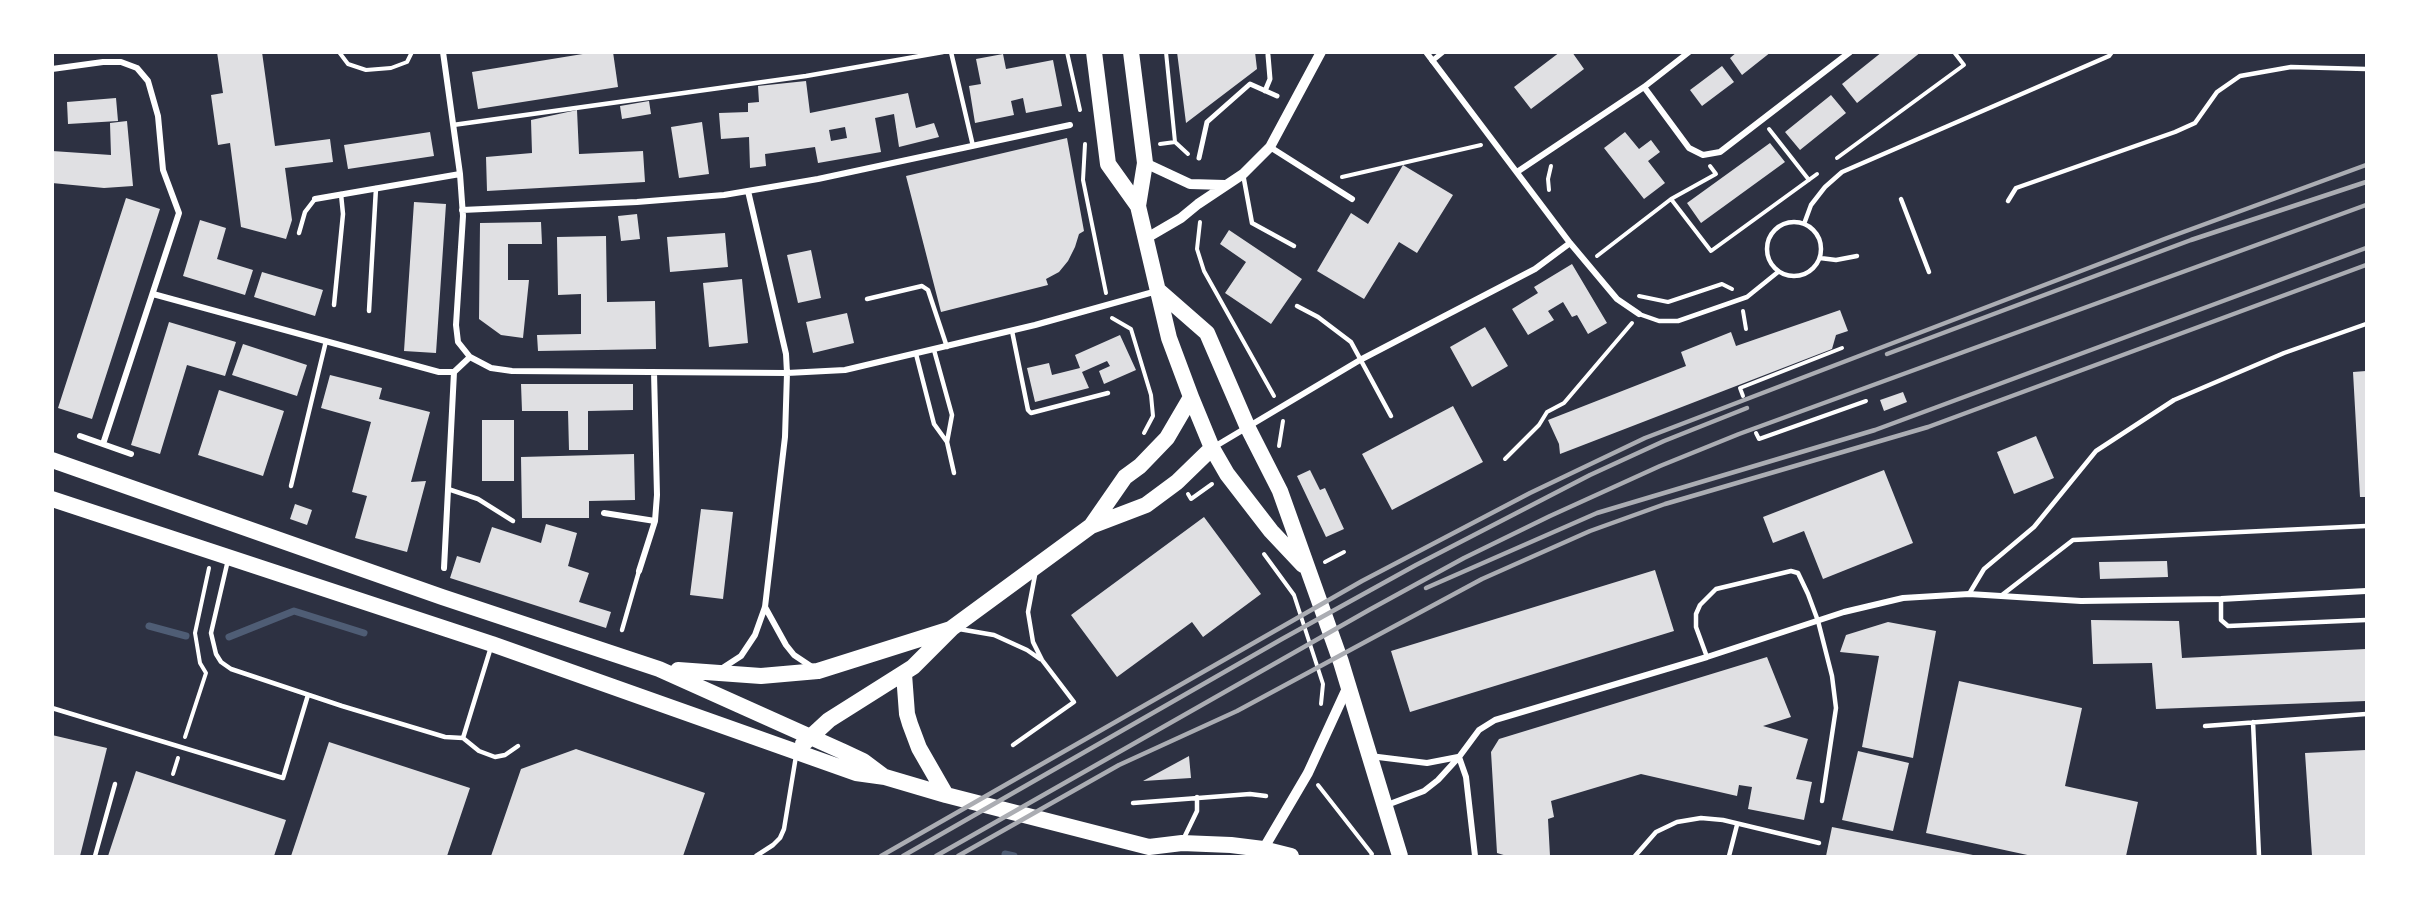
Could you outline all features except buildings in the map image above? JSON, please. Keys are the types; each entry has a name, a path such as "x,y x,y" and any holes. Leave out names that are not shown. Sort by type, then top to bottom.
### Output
{"highway":[{"path":"1094,52 1108,164 1138,206"},
{"path":"1131,52 1145,163 1138,206 1169,338 1212,448 1238,489 1271,531 1308,570"},
{"path":"1159,291 1207,333 1248,428 1280,491 1348,686 1400,856"},
{"path":"1091,526 1125,477 1140,466 1167,438 1191,397"},
{"path":"797,752 809,737 829,720 904,674 952,628 1036,566 1091,526 1146,505 1177,482 1212,448"},
{"path":"52,460 442,597 659,669 720,694 863,761 885,777"},
{"path":"52,499 492,644 856,773 885,777 1149,847 1291,856"},
{"path":"659,669 761,676 818,671 952,628"},
{"path":"904,674 910,724 919,748 946,795"}],"street":[{"path":"443,52 460,174 462,210 456,325 458,342 470,357 491,368 512,371 788,373 845,370 1012,331 1159,291"},
{"path":"1145,239 1181,218 1193,207 1244,174 1270,147 1321,52"},
{"path":"1426,52 1587,264 1617,299 1639,314"},
{"path":"1432,61 1443,52"},
{"path":"1517,172 1644,87 1689,52"},
{"path":"1644,87 1689,148 1703,155 1720,152 1763,122 1850,52"},
{"path":"1265,91 1270,79 1268,55"},
{"path":"52,69 103,62 122,62 137,68 148,81 158,116 163,170 179,213 104,444"},
{"path":"1199,158 1207,122 1250,84 1277,96"},
{"path":"462,210 638,202 724,195 818,179 1070,125"},
{"path":"1270,147 1352,199"},
{"path":"1145,163 1190,184 1226,185"},
{"path":"315,199 460,174"},
{"path":"706,673 720,670 741,656 755,634 765,608 785,437 788,373 786,354 748,191"},
{"path":"1212,448 1360,360 1535,269 1570,243"},
{"path":"153,294 439,372 454,372 470,357"},
{"path":"444,568 454,372"},
{"path":"639,571 655,521 657,495 654,372"},
{"path":"80,436 131,454"},
{"path":"604,513 655,521"},
{"path":"1384,806 1424,791 1438,780 1459,757 1479,730 1495,720 1707,657 1844,612 1903,598 1970,594 2081,601 2221,599 2367,591"},
{"path":"765,608 794,655 818,671"},
{"path":"1261,853 1308,773 1348,686"},
{"path":"1368,756 1426,763 1459,757"},
{"path":"1459,757 1466,777 1475,856"}],"lane":[{"path":"453,125 806,76 943,52"},
{"path":"951,52 973,147"},
{"path":"1804,224 1811,205 1825,187 1842,172 2109,56 2112,52"},
{"path":"2008,201 2016,188 2195,123 2217,92 2240,76 2291,67 2367,69"},
{"path":"1244,174 1252,222 1294,246"},
{"path":"369,311 376,188"},
{"path":"334,304 343,214 341,194"},
{"path":"299,233 305,212 315,199"},
{"path":"1901,199 1929,272"},
{"path":"1787,223 1804,224 1812,228 1821,242 1820,258 1816,265 1803,275 1786,275 1778,272 1768,257 1768,240 1773,232 1787,223"},
{"path":"1820,258 1836,260 1857,256"},
{"path":"1639,314 1659,321 1678,321 1740,299 1760,287 1778,272"},
{"path":"867,299 922,286 928,290 947,347"},
{"path":"1297,306 1318,317 1351,342 1391,416"},
{"path":"1970,594 1984,569 2034,527 2096,451 2174,400 2284,353 2367,324"},
{"path":"1012,331 1028,410 1031,413 1108,393"},
{"path":"291,486 326,341"},
{"path":"934,350 952,415 947,442"},
{"path":"916,354 934,424 947,442 954,473"},
{"path":"448,489 478,499 513,521"},
{"path":"2002,595 2073,540 2367,526"},
{"path":"221,554 211,633 216,654 221,662 231,669 445,737 463,738 479,751 495,757 505,755 518,746"},
{"path":"1013,745 1074,702 1042,660 1033,642 1028,612 1036,566"},
{"path":"622,630 639,571"},
{"path":"1707,657 1696,627 1696,614 1700,604 1716,590 1791,571 1798,573 1818,621 1832,676 1836,708 1822,801"},
{"path":"2221,599 2221,620 2228,626 2367,620"},
{"path":"952,628 994,635 1027,650 1042,660"},
{"path":"463,738 492,644"},
{"path":"52,708 283,778 308,695"},
{"path":"2205,726 2367,714"},
{"path":"2253,722 2259,856"},
{"path":"756,856 780,838 784,829 797,752"},
{"path":"95,856 115,784"},
{"path":"1133,803 1250,794 1266,796"},
{"path":"1179,850 1197,811 1197,797"},
{"path":"1635,856 1656,832 1677,822 1701,818 1723,820 1819,843"},
{"path":"1729,856 1737,825"}],"path":[{"path":"339,52 348,64 366,70 391,68 407,62 412,52"},
{"path":"1067,52 1080,110"},
{"path":"1166,52 1175,142 1186,153 1199,158"},
{"path":"1834,161 1964,65 1954,52"},
{"path":"1763,122 1809,180"},
{"path":"1323,181 1494,142"},
{"path":"1587,264 1671,199 1716,174 1703,155"},
{"path":"1541,156 1552,167 1548,179 1549,191 1556,200"},
{"path":"1671,199 1711,251 1826,167"},
{"path":"1193,207 1201,219 1197,249 1204,271 1285,416 1278,445 1282,455"},
{"path":"1590,246 1604,265"},
{"path":"1637,295 1668,302 1722,284 1735,291 1740,299 1746,329"},
{"path":"1505,459 1539,425 1546,412 1564,403 1639,314"},
{"path":"1743,396 1740,388 1842,348"},
{"path":"1756,433 1759,439 1866,401"},
{"path":"1184,490 1191,499 1212,484 1219,494"},
{"path":"1261,550 1294,595 1323,684 1320,715"},
{"path":"173,774 206,673 200,663 195,633 221,554"},
{"path":"1308,773 1372,854 1371,856"}],"waterway":[{"path":"229,637 294,611 364,633"},
{"path":"149,626 186,636"},
{"path":"1005,854 1014,856"}],"railway":[{"path":"881,856 1362,581 1530,493 1645,438 2167,238 2366,165"},
{"path":"1887,354 2191,240 2366,182"},
{"path":"936,856 1369,610 1464,558 1550,516 1660,466 1739,434 2366,205"},
{"path":"1426,588 1597,513 1875,430 2366,248"},
{"path":"958,856 1119,765 1237,711 1482,579 1590,531 1665,504 1928,427 2366,265"},
{"path":"903,856 1416,565 1590,475 1664,441 1747,408"}]}
